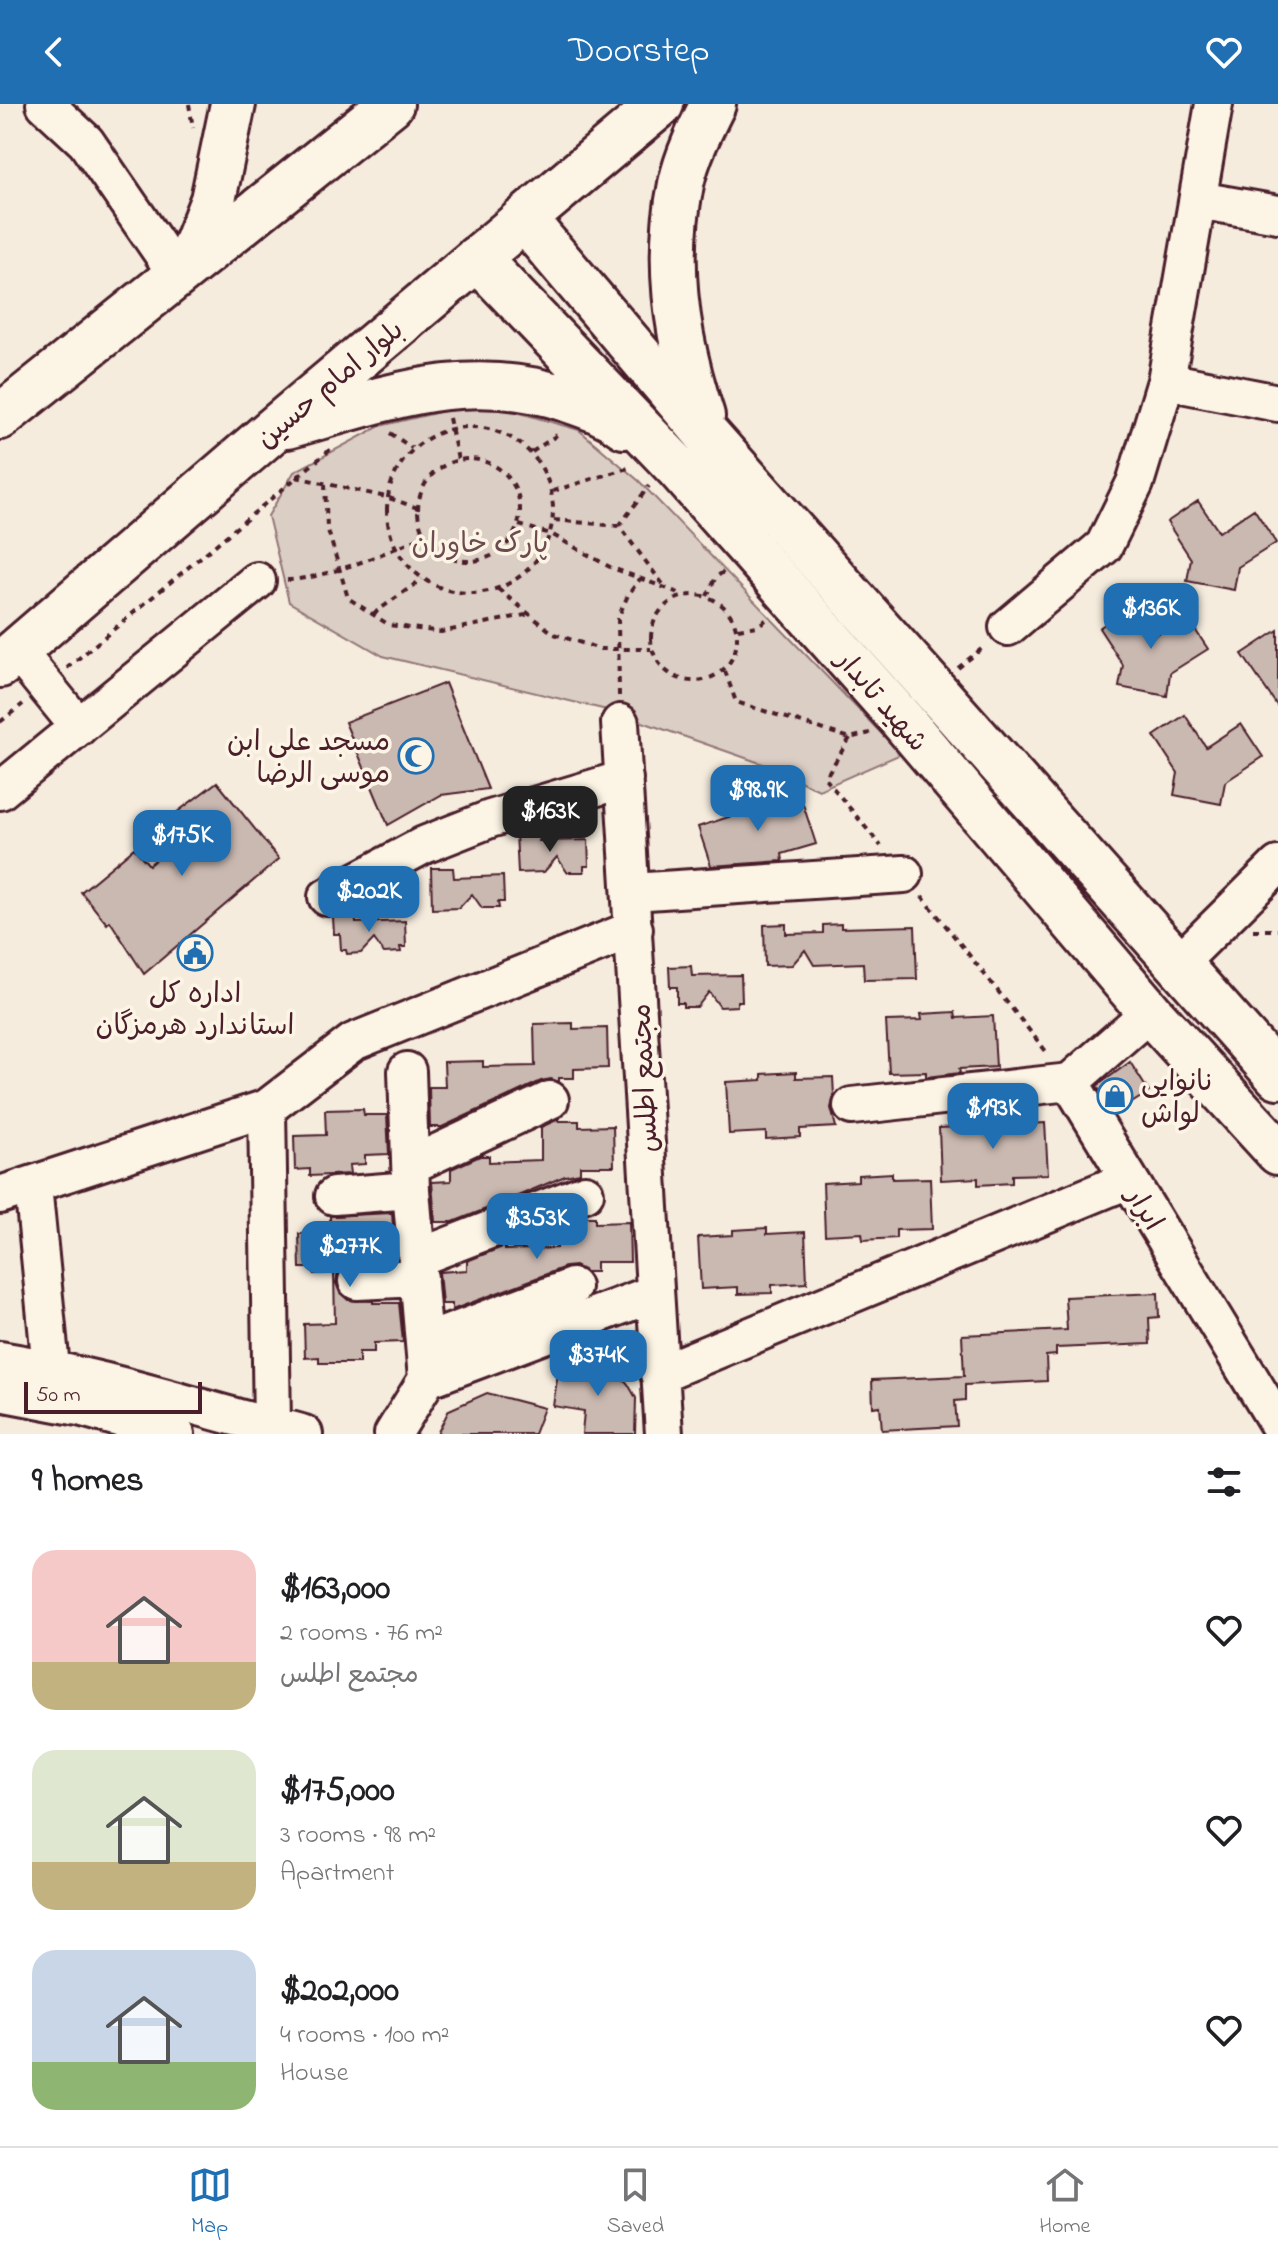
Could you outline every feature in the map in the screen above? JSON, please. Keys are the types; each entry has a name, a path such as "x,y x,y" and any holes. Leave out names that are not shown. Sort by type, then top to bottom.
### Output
{"main road":[{"path":"182,273 213,200 233,104"},
{"path":"0,417 391,104"},
{"name":"بلوار امام حسین","path":"8,658 273,430 661,104"},
{"path":"709,437 686,368 679,334 675,256 681,184 693,145 713,104"},
{"name":"شهید تابدار","path":"524,219 709,437 1278,1076"},
{"name":"شهید تابدار","path":"477,258 537,320 876,725 1150,1012 1278,1152"},
{"path":"537,320 535,302 557,283 577,280"},
{"path":"273,430 408,392 472,383 538,389 607,413 664,474"},
{"path":"876,725 933,689"}],"street":[{"path":"45,104 86,142 182,273"},
{"path":"1008,627 1104,546 1135,483 1166,381 1214,104"},
{"path":"1198,200 1278,214"},
{"path":"1166,381 1278,403"},
{"path":"0,791 257,581"},
{"path":"8,658 46,686 79,727"},
{"name":"مجتمع اطلس","path":"620,723 664,1434"},
{"path":"327,897 424,845 464,829 624,779"},
{"path":"1179,963 1278,865"},
{"path":"632,892 904,874"},
{"path":"51,1368 16,1190 267,1108 353,1042 634,929"},
{"path":"852,1106 1070,1082 1150,1012"},
{"path":"393,1434 425,1361 411,1178 407,1071"},
{"name":"ابرار","path":"1070,1082 1278,1424"},
{"path":"334,1196 411,1178 550,1100"},
{"path":"0,1360 139,1388 288,1429 267,1108"},
{"path":"659,1374 1128,1180"},
{"path":"357,1281 418,1268 585,1193"},
{"path":"425,1361 572,1287"},
{"path":"425,1361 655,1293"},
{"path":"0,1392 79,1407 156,1431"}],"path":[{"path":"189,104 193,129"},
{"path":"446,407 458,460"},
{"path":"532,452 569,427"},
{"path":"451,428 495,429 532,452 553,491 554,520 551,534 531,568 498,589 459,593 422,579 396,549 387,524 386,497 395,470 412,448 451,428"},
{"path":"46,686 332,448"},
{"path":"553,491 638,465 630,456"},
{"path":"458,460 485,461 507,475 520,498 519,525 507,545 487,559 463,561 452,557 440,552 424,535 418,508 424,486 438,469 458,460"},
{"path":"619,526 664,474"},
{"path":"296,477 386,497 418,508"},
{"path":"325,484 327,527 348,598 389,625 441,632 530,614"},
{"path":"554,520 619,526 666,589"},
{"path":"519,525 551,534 610,567 684,595 707,596 727,608 738,629 737,651 725,671 704,682 681,681 661,669 651,649 652,625 664,606 684,595"},
{"path":"257,581 303,579 396,549 424,535"},
{"path":"727,569 736,579"},
{"path":"620,723 618,618 640,578"},
{"path":"373,614 422,579"},
{"path":"498,589 554,634 600,649 651,649"},
{"path":"761,608 770,618"},
{"path":"933,689 1008,627"},
{"path":"725,671 736,702 850,738"},
{"path":"876,725 850,738 825,778 1070,1082"}],"green space":[{"name":"پارک خاوران","path":"482,402 579,430 639,481 901,754 819,790 763,764 611,711 383,656 289,602 268,516 294,472 380,426"}],"building":[{"path":"1198,501 1219,532 1254,509 1276,543 1238,567 1234,590 1187,581 1191,559 1167,522"},
{"path":"1130,607 1151,638 1186,616 1208,649 1170,673 1167,696 1119,687 1123,665 1099,628"},
{"path":"1278,630 1278,707 1242,654"},
{"name":"مسجد علی ابن موسی الرضا","path":"445,683 488,789 441,795 388,825 345,722"},
{"path":"1185,715 1206,747 1241,724 1263,757 1225,782 1221,804 1174,795 1178,773 1154,736"},
{"path":"217,782 279,859 144,974 110,921 107,924 81,892 134,848 149,865 179,840 168,819"},
{"path":"800,795 816,844 782,854 783,861 711,866 698,827 732,816 730,811 763,800 765,806"},
{"path":"539,831 539,841 588,840 589,866 584,866 584,872 567,872 557,857 544,872 518,873 516,833"},
{"path":"431,868 453,868 454,878 503,876 504,902 498,902 499,908 482,908 472,894 459,908 432,909"},
{"path":"355,912 356,923 405,921 406,947 400,947 401,952 384,953 374,939 361,953 347,954 346,950 341,950 340,934 334,934 333,917"},
{"path":"786,924 786,934 823,933 823,925 841,924 841,928 915,926 917,979 864,980 863,963 814,965 805,950 792,965 765,966 764,925"},
{"path":"691,966 692,976 741,975 742,1001 737,1001 737,1006 720,1007 709,992 697,1007 683,1007 683,1003 677,1003 677,987 670,987 669,967"},
{"path":"955,1012 956,1018 993,1016 996,1067 959,1069 960,1073 926,1077 926,1072 889,1073 886,1021 922,1020 921,1014"},
{"path":"573,1023 573,1029 607,1028 608,1068 574,1069 574,1078 559,1078 559,1082 551,1079 541,1081 442,1127 430,1127 429,1087 445,1087 444,1062 483,1061 483,1067 535,1066 534,1024"},
{"path":"1130,1062 1149,1092 1114,1114 1097,1086"},
{"path":"796,1072 796,1078 833,1077 831,1108 836,1127 800,1129 800,1137 766,1139 766,1132 729,1134 726,1082 762,1080 762,1074"},
{"path":"363,1109 364,1115 387,1115 389,1154 365,1155 365,1164 349,1165 350,1174 310,1176 310,1169 295,1170 294,1136 326,1135 325,1110"},
{"path":"559,1119 579,1121 579,1127 613,1126 614,1166 580,1166 580,1173 565,1176 506,1201 491,1201 491,1207 453,1222 435,1222 432,1182 451,1181 451,1169 480,1156 489,1156 489,1162 541,1160 541,1127"},
{"path":"1008,1119 1008,1125 1045,1123 1048,1174 1012,1175 1012,1183 978,1185 978,1178 941,1180 939,1128 974,1126 973,1120"},
{"path":"892,1173 892,1179 930,1178 932,1229 896,1230 896,1238 863,1240 862,1233 825,1235 823,1183 858,1181 858,1175"},
{"path":"392,1213 395,1252 369,1253 369,1259 346,1263 338,1272 336,1283 340,1293 348,1300 399,1303 403,1342 374,1343 374,1352 359,1352 359,1363 319,1363 319,1357 305,1358 304,1324 335,1323 334,1273 314,1274 314,1268 300,1268 299,1234 330,1233 330,1216"},
{"path":"581,1217 595,1217 595,1223 629,1222 630,1262 596,1262 596,1272 586,1272 575,1266 565,1267 452,1310 452,1304 442,1304 439,1272 467,1270 467,1261 505,1246 505,1250 557,1248 557,1226"},
{"path":"767,1228 767,1234 805,1232 807,1283 772,1285 772,1293 738,1294 738,1287 701,1289 698,1237 733,1235 733,1230"},
{"path":"1158,1293 1159,1317 1149,1318 1150,1344 1056,1348 1056,1355 1046,1356 1047,1381 965,1385 965,1400 955,1401 957,1426 882,1430 880,1406 873,1407 872,1380 964,1376 962,1335 1067,1330 1065,1297"},
{"path":"589,1357 611,1364 628,1384 636,1398 635,1434 582,1434 584,1411 553,1406 559,1366 586,1370"},
{"path":"487,1393 544,1408 534,1434 437,1434 449,1410"}],"place":[{"name":"مسجد علی ابن موسی الرضا","path":"416,756"},
{"name":"اداره کل استاندارد هرمزگان","path":"195,953"},
{"name":"نانوایی لواش","path":"1115,1096"}]}
